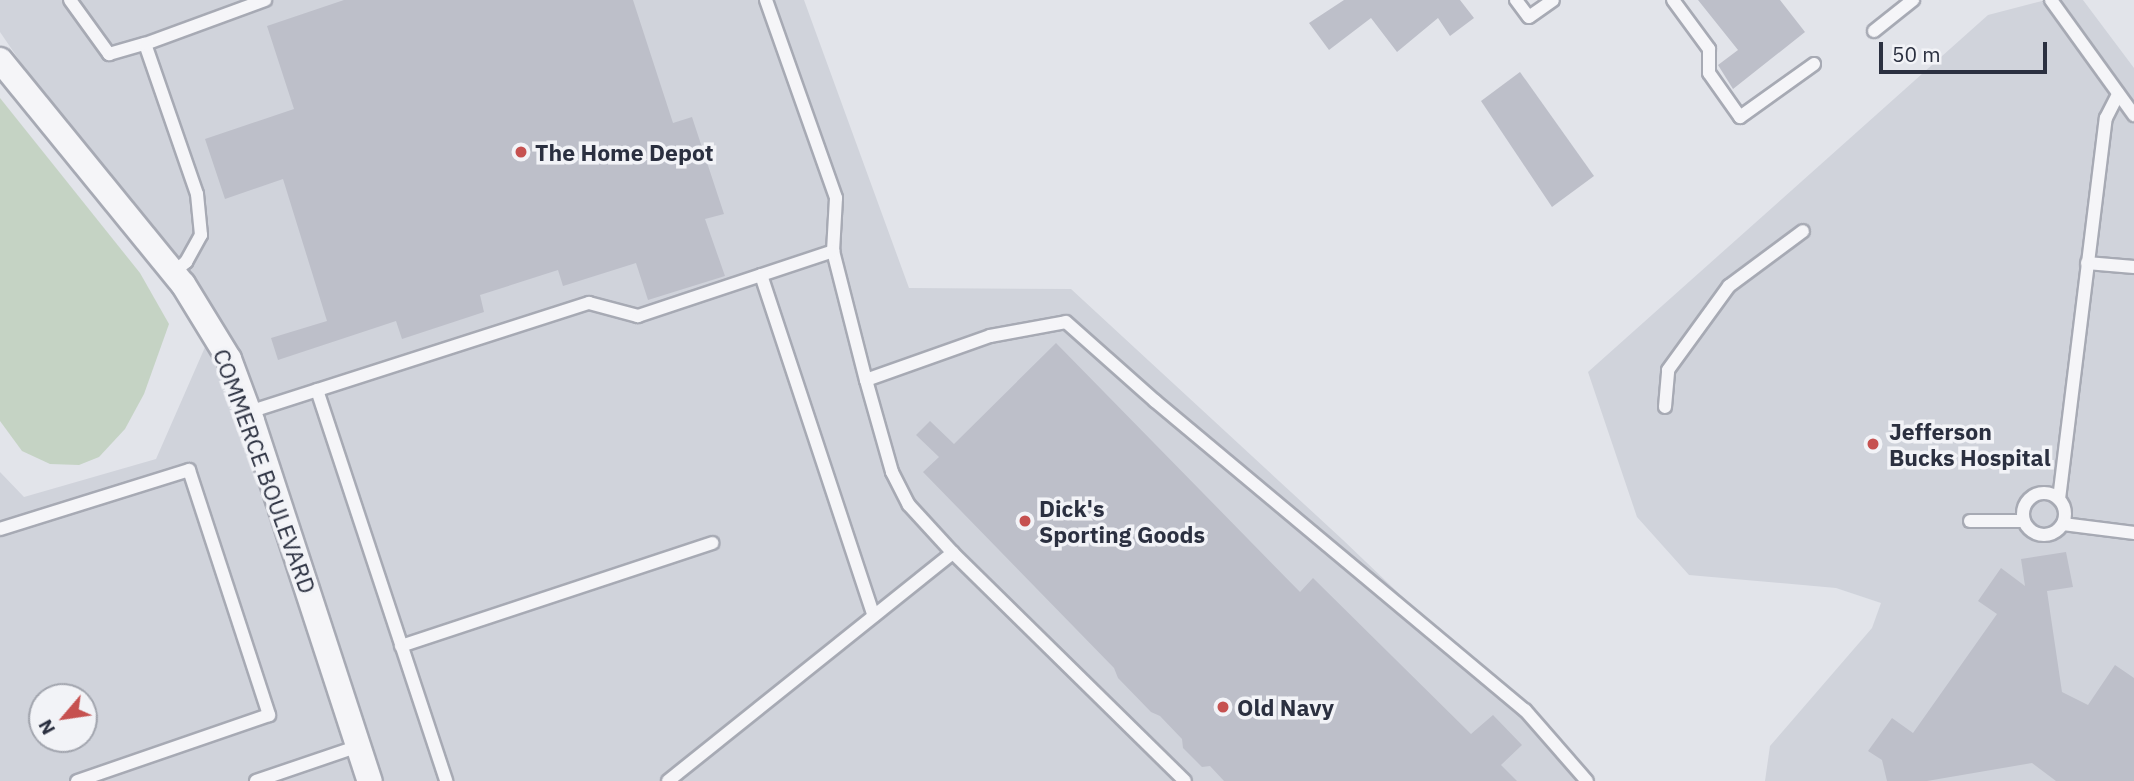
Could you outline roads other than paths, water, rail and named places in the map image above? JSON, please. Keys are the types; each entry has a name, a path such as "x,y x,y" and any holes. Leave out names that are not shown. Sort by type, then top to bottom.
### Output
{"street":[{"name":"COMMERCE BOULEVARD","path":"0,60 174,272 217,338 249,411 370,781"}],"lane":[{"path":"70,0 109,54 145,44 265,0"},
{"path":"766,0 835,198 833,251 866,380 897,485 909,505 953,553 1185,781"},
{"path":"1516,0 1529,17 1552,0"},
{"path":"1673,0 1709,49 1709,73 1740,117 1814,64"},
{"path":"1874,32 1913,0"},
{"path":"2051,0 2134,115"},
{"path":"145,44 197,194 201,235 187,262 174,272"},
{"path":"2059,499 2106,118 2118,94"},
{"path":"1665,407 1668,370 1729,286 1802,230"},
{"path":"249,411 589,303 638,316 833,251"},
{"path":"2087,263 2134,267"},
{"path":"761,275 874,616"},
{"path":"866,380 990,336 1066,322 1155,401 1525,710 1587,781"},
{"path":"317,390 446,781"},
{"path":"0,529 189,470 269,715 77,781"},
{"path":"2043,493 2059,499 2066,508 2063,524 2052,534 2043,535 2031,531 2023,521 2023,509 2030,498 2043,493"},
{"path":"1970,520 2023,521"},
{"path":"2063,524 2134,533"},
{"path":"401,646 712,543"},
{"path":"668,781 953,553"},
{"path":"256,781 359,746"}],"place":[{"name":"The Home Depot","path":"521,152"},
{"name":"Jefferson Bucks Hospital","path":"1873,444"},
{"name":"Dick's Sporting Goods","path":"1025,521"},
{"name":"Old Navy","path":"1223,707"}]}
